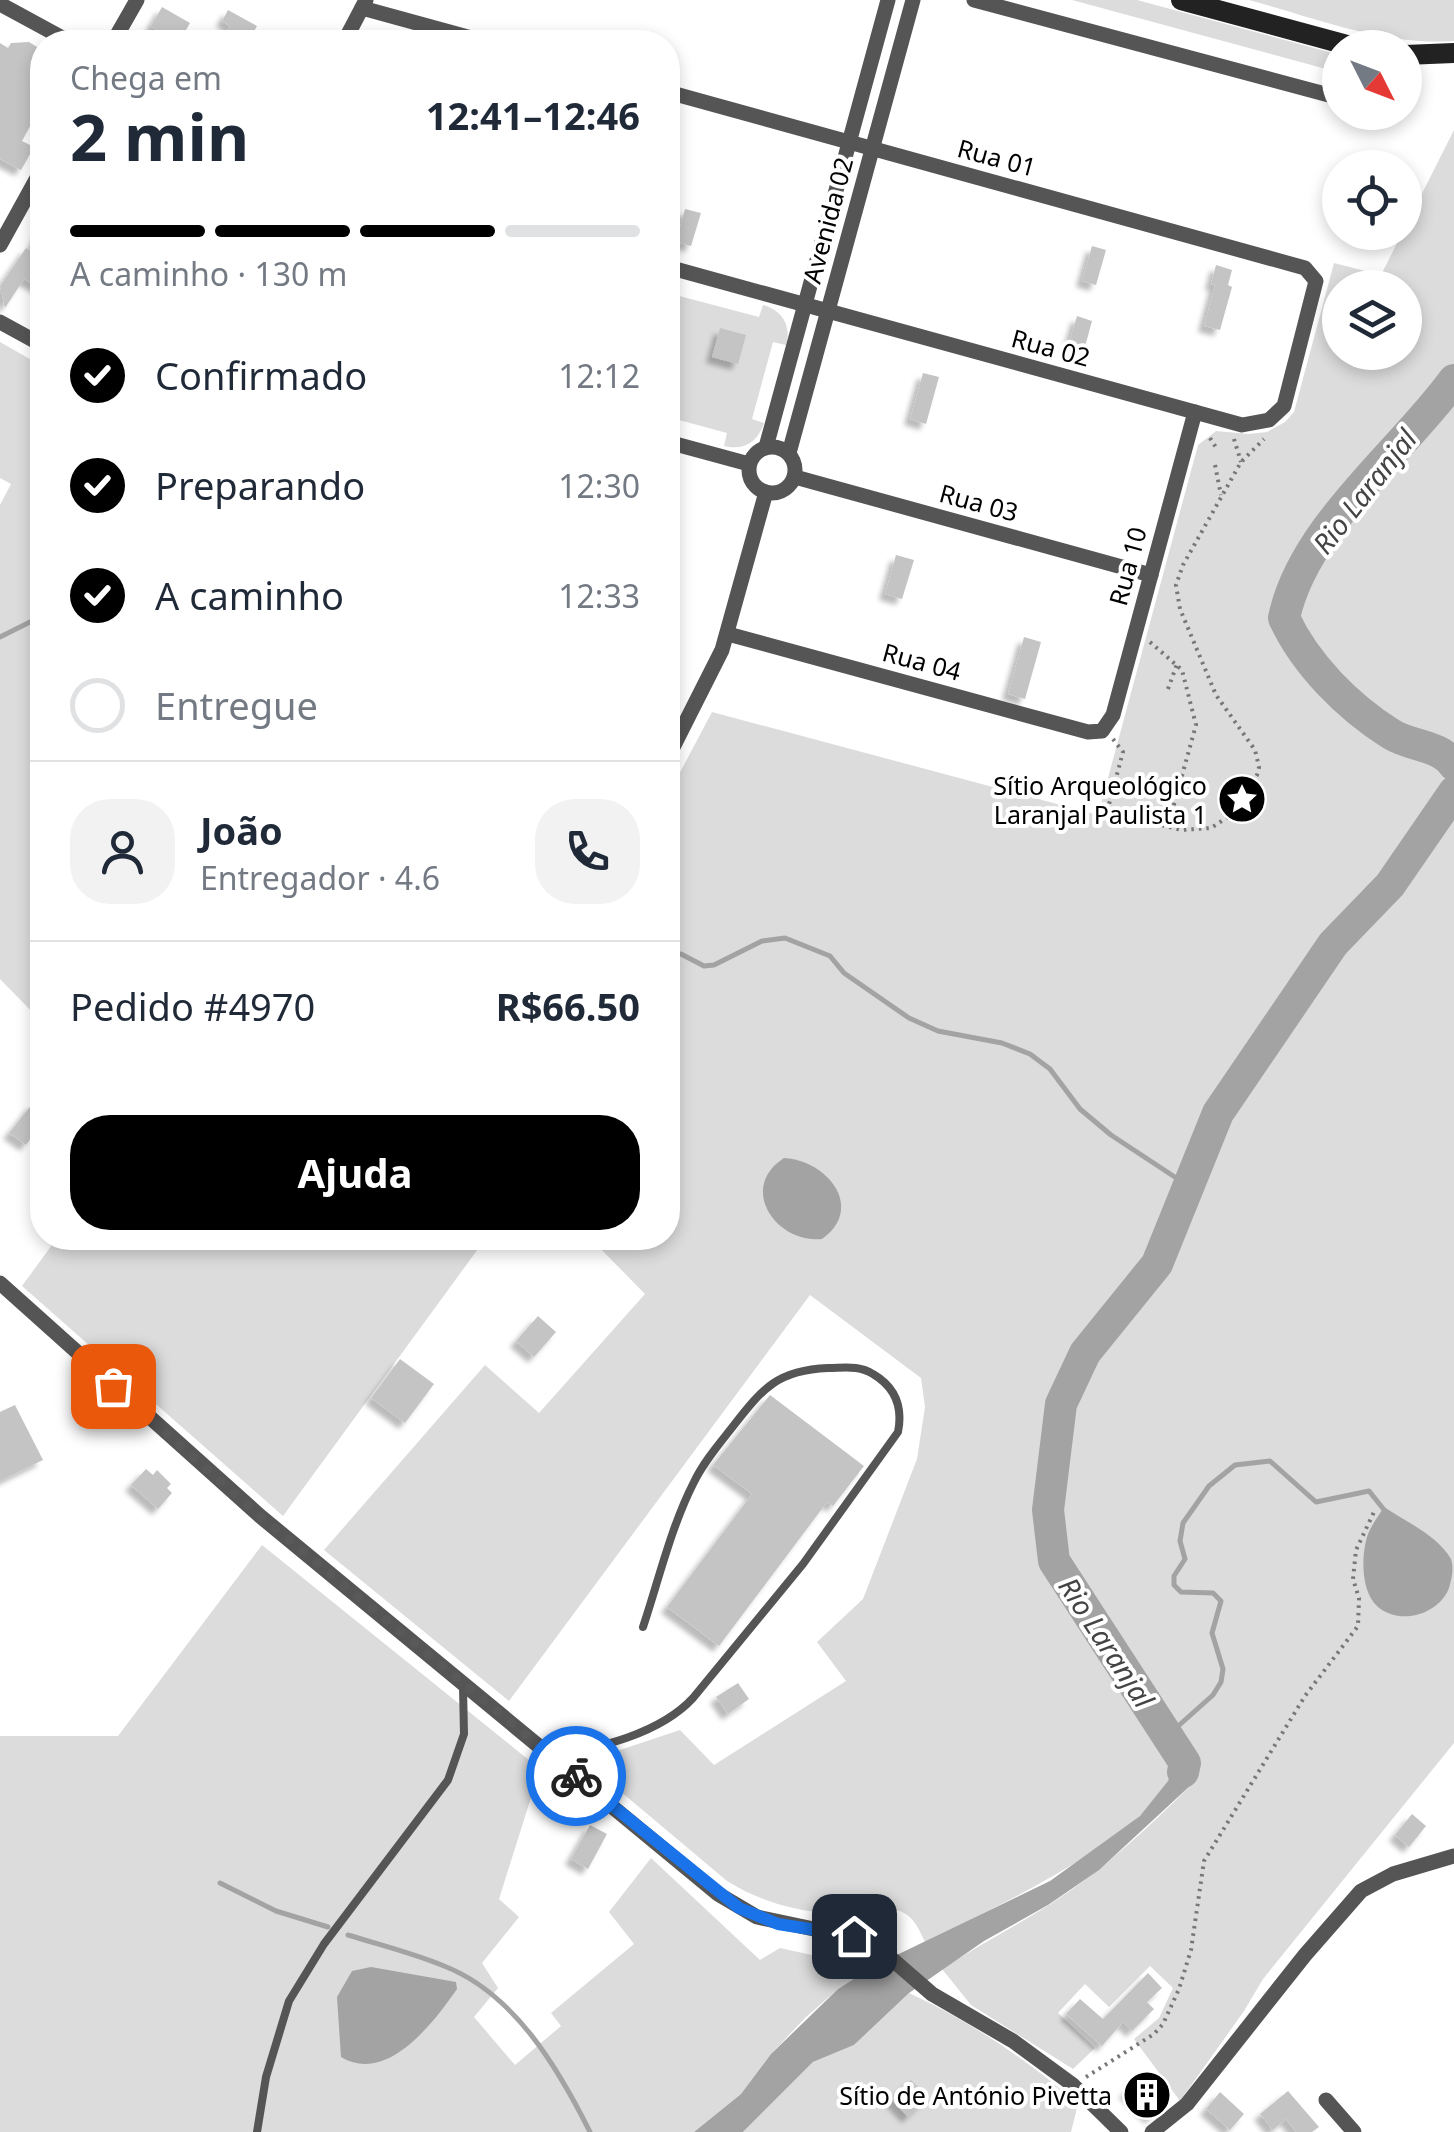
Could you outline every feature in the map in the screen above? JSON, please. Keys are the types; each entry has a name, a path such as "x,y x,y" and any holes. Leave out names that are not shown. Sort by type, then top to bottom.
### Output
{"main road":[{"path":"1181,0 1322,38"},
{"path":"1422,54 1454,53"}],"street":[{"path":"120,30 136,0"},
{"name":"Avenida 02","path":"766,447 888,0"},
{"name":"Avenida 02","path":"789,453 913,0"},
{"path":"974,0 1322,93"},
{"path":"0,4 48,30"},
{"path":"350,30 364,4 447,30"},
{"name":"Rua 01","path":"680,95 1306,268 1312,273"},
{"path":"0,246 30,191"},
{"name":"Rua 02","path":"680,270 1248,425 1277,414 1288,396 1315,290 1312,273"},
{"path":"0,322 30,338"},
{"name":"Rua 10","path":"1102,731 1113,715 1195,412"},
{"path":"680,445 749,464"},
{"path":"766,447 778,447 789,453 795,464 794,477 784,490 766,492 752,482 749,464 756,453 766,447"},
{"name":"Rua 03","path":"794,477 1151,575"},
{"path":"680,734 728,634 766,492"},
{"name":"Rua 04","path":"728,634 1088,732 1102,731"},
{"path":"0,1284 260,1516 739,1908 778,1924 870,1941 922,1986 1013,2041 1073,2085 1121,2132"},
{"path":"1152,2132 1186,2104 1361,1892 1393,1874 1454,1856"},
{"path":"1326,2100 1354,2132"}],"lane":[{"path":"553,1757 652,1728 684,1708 803,1564 898,1432 898,1401 888,1384 857,1367 788,1374 762,1388 694,1482 642,1627"},
{"path":"257,2132 266,2077 289,2001 324,1944 448,1780 464,1734 462,1682"}],"path":[{"path":"1233,436 1241,462"},
{"path":"1102,731 1124,752 1107,812 1199,830 1220,824 1251,786 1259,767 1255,750 1216,695 1193,641 1176,585 1241,462 1268,436"},
{"path":"1210,438 1217,449"},
{"path":"1215,465 1221,498"},
{"path":"1149,642 1177,664 1185,677 1196,730 1168,826"},
{"path":"1168,689 1177,664"},
{"path":"1073,2085 1154,2034 1163,2024 1191,1950 1204,1861 1306,1696 1358,1626 1353,1579 1356,1550 1374,1512"}],"shaded area":[{"path":"1072,0 1137,0 1322,50 1322,68"},
{"path":"1249,0 1454,0 1454,41 1422,41 1422,30 1356,30"},
{"path":"1454,130 1454,1743 1263,1979 1180,2101 1134,2039 1159,2018 1173,1988 1150,1966 1109,2007 1085,1984 1058,2013 1095,2048 1073,2069 971,2005 942,1969 1069,1892 1159,1817 1192,1784 1194,1756 1183,1744 1169,1737 1175,1767 1162,1792 1138,1818 1105,1844 1026,1891 925,1942 910,1918 894,1909 811,1911 781,1905 739,1888 587,1761 680,1730 714,1765 846,1681 817,1642 863,1599 917,1459 925,1407 921,1378 810,1295 509,1701 324,1550 485,1365 539,1413 645,1294 602,1250 680,1250 680,772 712,712 1098,815 1198,445 1216,431 1267,432 1294,412 1322,308 1322,370 1422,370 1422,270 1384,270 1394,250 1422,250 1422,194"},
{"path":"1334,263 1361,270 1332,270"},
{"path":"680,296 759,317 763,305 784,320 788,331 786,345 773,342 752,419 764,423 758,435 749,444 724,446 727,433 680,420"},
{"path":"0,342 30,359 30,1010 0,979 0,505 11,484 0,478"},
{"path":"784,1158 814,1167 835,1187 841,1213 822,1239 790,1233 769,1212 764,1184 770,1170"},
{"path":"48,1250 477,1250 283,1516 22,1286"},
{"path":"1384,1507 1430,1536 1451,1559 1452,1577 1444,1597 1418,1614 1387,1613 1373,1601 1366,1585 1366,1541"},
{"path":"262,1545 540,1769 499,1899 519,1917 482,1963 498,1988 474,2017 515,2065 561,2026 551,2013 634,1944 609,1912 651,1858 760,1960 780,1948 821,1957 839,1947 860,1952 874,1966 838,1989 805,2018 741,2094 694,2132 0,2132 0,1736 118,1736"},
{"path":"1167,1736 1191,1755 1195,1767 1192,1784 1099,1870 909,1993 854,2045 813,2062 743,2132 694,2132 741,2094 771,2054 838,1989 874,1966 1050,1881 1140,1816 1176,1765"},
{"path":"371,1967 456,1982 457,1989 408,2046 375,2063 358,2063 341,2057 337,1997 352,1971"},
{"path":"909,1993 997,2042 1078,2104 1071,2132 743,2132 813,2062 854,2045"}],"building":[{"path":"162,7 190,23 186,30 157,30 151,26"},
{"path":"228,10 257,26 255,30 228,30 230,26 222,21"},
{"path":"0,43 8,48 11,43 30,43 30,126 22,141 30,145 30,154 21,170 0,159"},
{"path":"685,209 701,213 691,246 680,243"},
{"path":"1092,246 1106,250 1096,285 1082,281"},
{"path":"26,248 30,250 30,282 24,279 5,308 0,286"},
{"path":"1216,265 1232,270 1228,285 1232,287 1220,330 1204,326"},
{"path":"1077,316 1092,321 1083,354 1067,350"},
{"path":"720,328 746,335 738,364 712,357"},
{"path":"923,373 939,377 926,424 910,419"},
{"path":"896,555 914,560 902,599 885,594"},
{"path":"1024,637 1041,642 1025,699 1008,694"},
{"path":"30,1107 30,1140 26,1145 9,1133"},
{"path":"538,1316 556,1332 534,1357 516,1341"},
{"path":"400,1359 434,1384 405,1423 371,1398"},
{"path":"770,1395 864,1466 833,1506 827,1502 719,1646 667,1607 752,1494 713,1465"},
{"path":"15,1405 43,1460 0,1481 0,1412"},
{"path":"146,1469 153,1475 157,1470 171,1484 167,1488 172,1493 158,1509 131,1485"},
{"path":"738,1683 749,1699 728,1714 716,1697"},
{"path":"1412,1814 1426,1826 1409,1847 1395,1835"},
{"path":"590,1825 607,1834 588,1869 571,1859"},
{"path":"1148,1973 1162,1988 1147,2002 1154,2009 1132,2031 1123,2022 1102,2046 1066,2014 1080,1999 1103,2019"},
{"name":"Sítio de António Pivetta","path":"1144,2073 1170,2098 1151,2118 1125,2092"},
{"path":"911,2080 928,2097 908,2117 891,2099"},
{"path":"1288,2091 1319,2127 1312,2132 1296,2132 1286,2119 1273,2130 1260,2114"},
{"path":"1220,2092 1244,2114 1230,2130 1206,2109"}],"waterway":[{"name":"Rio Laranjal","path":"1454,380 1332,522 1311,553 1284,618 1316,668 1359,711 1391,734 1433,749 1454,765"},
{"path":"0,637 30,622"},
{"name":"Rio Laranjal","path":"1183,1772 1185,1763 1054,1561 1048,1510 1061,1404 1085,1353 1157,1264 1218,1113 1333,944 1390,885 1454,792"},
{"path":"680,954 704,966 714,965 762,941 785,938 830,956 844,973 909,1018 938,1031 1002,1043 1030,1054 1050,1069 1080,1109 1111,1135 1190,1187"},
{"path":"1167,1736 1213,1695 1221,1682 1223,1669 1212,1633 1221,1601 1213,1593 1181,1592 1174,1585 1174,1576 1185,1559 1180,1541 1183,1523 1209,1486 1235,1465 1270,1461 1316,1502 1369,1491 1385,1511"},
{"path":"220,1883 276,1911 328,1927"},
{"path":"348,1935 444,1966 492,1994 548,2058 590,2132"}],"way so far":[{"path":"113,1386 260,1516 576,1776"}],"place":[{"name":"Sítio Arqueológico Laranjal Paulista 1","path":"1242,799"},
{"name":"Sítio de António Pivetta","path":"1147,2095"}],"route":[{"path":"576,1776 739,1908 778,1924 854,1936"}]}
